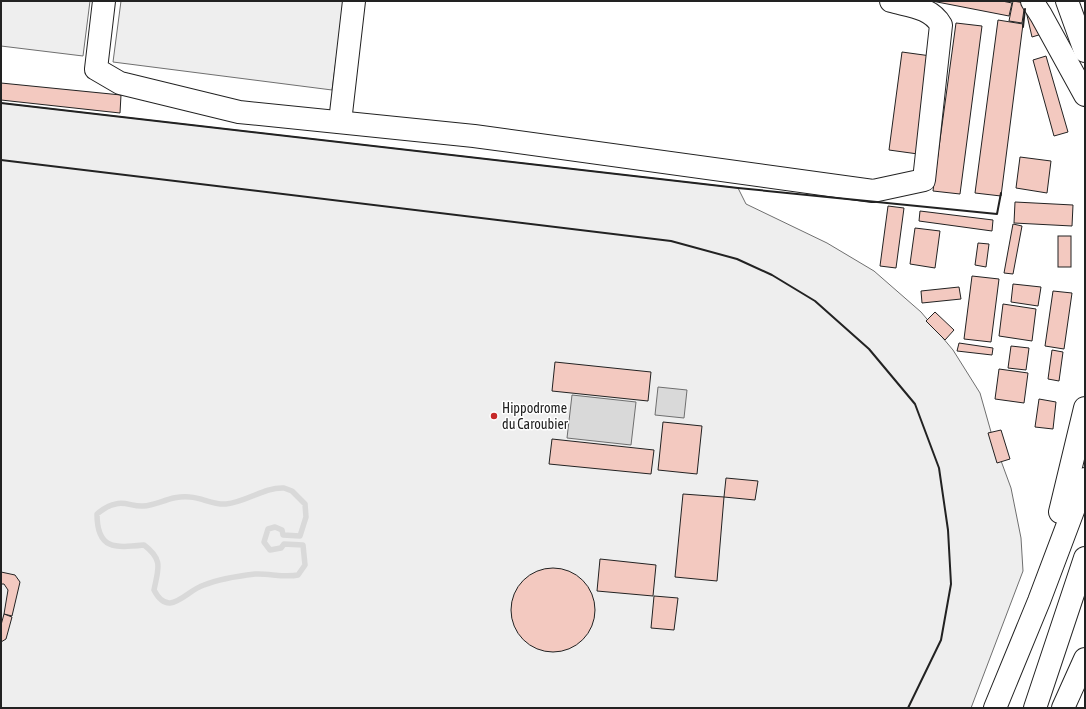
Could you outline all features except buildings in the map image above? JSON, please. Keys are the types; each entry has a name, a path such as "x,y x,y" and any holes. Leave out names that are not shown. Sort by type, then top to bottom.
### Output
{"main road":[{"path":"104,1 96,69 120,83 239,112 474,136 873,191 924,180 941,25 936,16 919,8 891,1"},
{"path":"340,122 354,1"},
{"path":"1032,1 1085,95"},
{"path":"1067,1 1085,51"},
{"path":"1039,601 1085,408"},
{"path":"995,708 1039,601 1085,479"},
{"path":"1035,708 1085,558"},
{"path":"1063,708 1085,659"}],"shaded area":[{"path":"1,1 90,1 83,56 1,46"},
{"path":"121,1 344,1 332,90 113,62"},
{"name":"Hippodrome du Caroubier","path":"1,103 738,188 746,204 827,243 874,271 921,312 953,350 980,393 993,439 1011,488 1021,538 1023,571 971,708 1,708"},
{"path":"658,387 687,390 684,418 655,415"},
{"path":"572,395 636,402 631,445 567,438"}],"waterway":[{"path":"284,488 292,491 305,504 306,517 300,536 283,535 282,530 275,527 268,529 264,542 270,550 281,548 284,544 303,545 305,565 298,575 287,576 255,574 222,579 197,588 178,601 171,603 165,602 154,590 158,570 155,555 144,545 116,546 110,544 104,540 100,534 98,526 97,514 108,506 119,503 143,506 177,497 183,497 226,504 241,501 269,490 284,488"}],"wall":[{"path":"1023,27 1025,9"},
{"path":"1,103 738,188 997,214 1001,193"},
{"path":"1,160 671,241 737,259 772,275 815,301 869,349 915,404 939,468 948,530 951,584 941,640 908,708"}],"place":[{"name":"Hippodrome du Caroubier","path":"494,416"}]}
